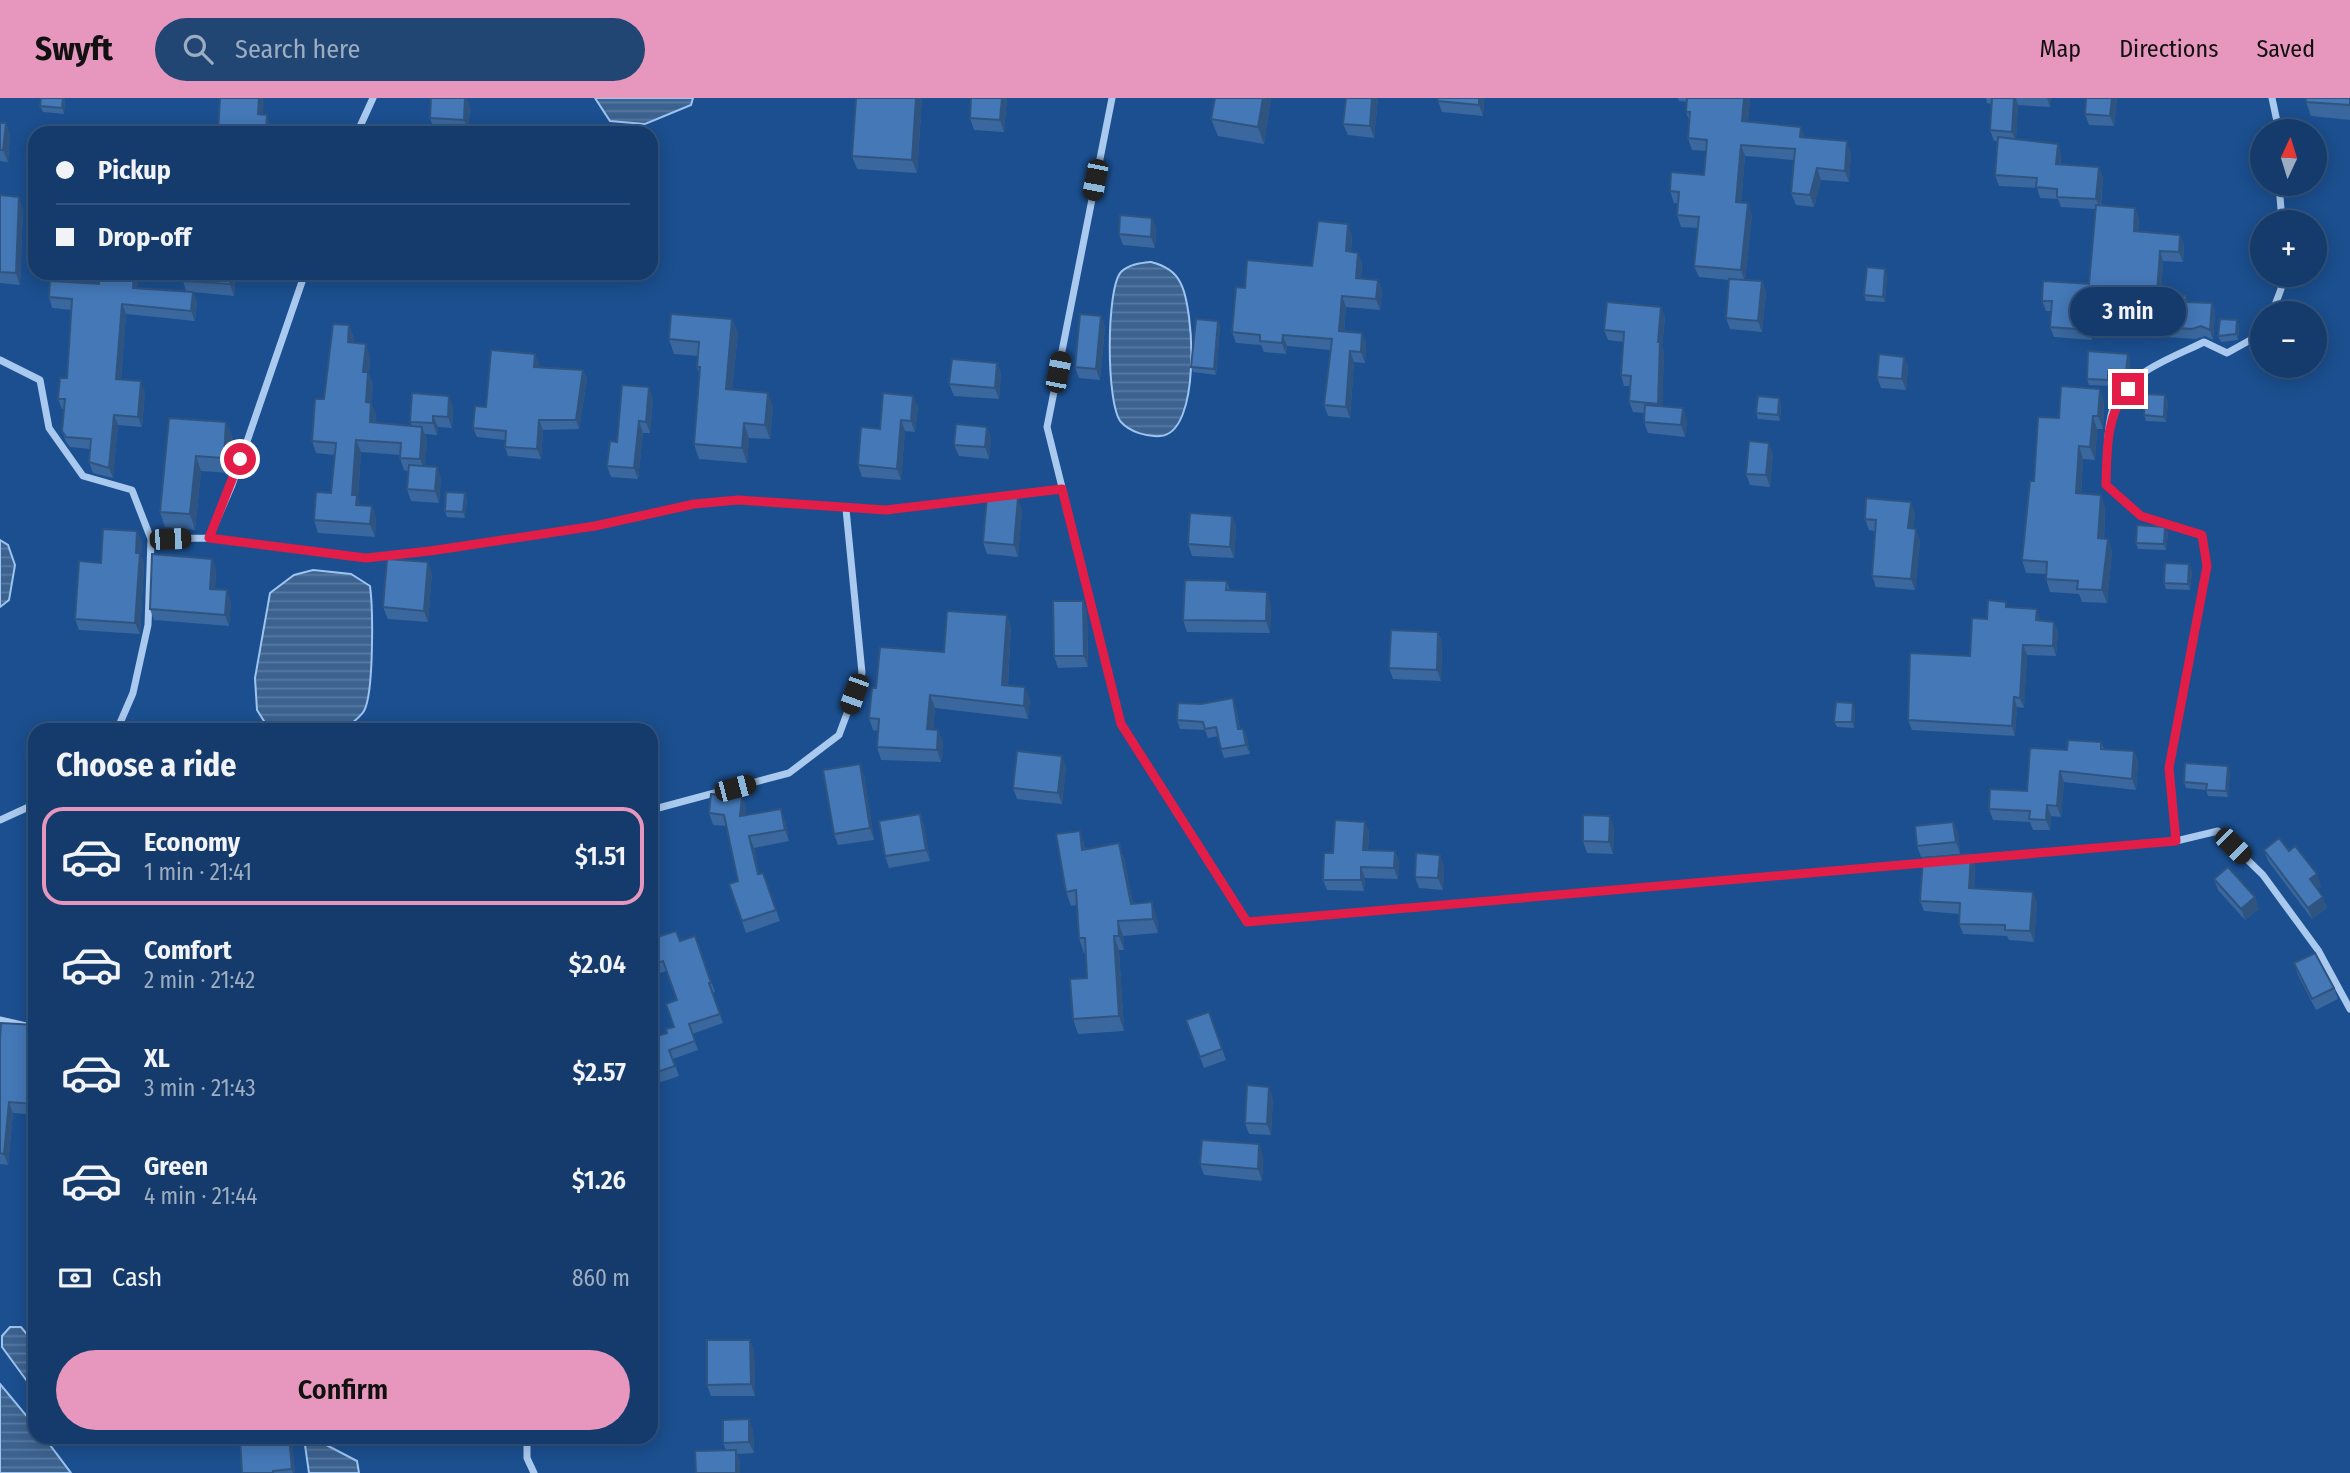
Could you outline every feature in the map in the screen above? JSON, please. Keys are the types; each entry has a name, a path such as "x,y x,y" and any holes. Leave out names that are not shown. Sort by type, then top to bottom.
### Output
{"street":[{"path":"360,126 373,98"},
{"path":"1112,98 1047,427 1121,724 1247,922 1940,862"},
{"path":"2272,98 2276,119"},
{"path":"209,538 232,485 303,280"},
{"path":"2176,841 2169,768 2207,566 2202,535 2141,516 2106,485 2107,450 2115,403 2141,374 2204,342 2227,353 2250,340"},
{"path":"0,360 40,380 49,428 83,476 131,490 151,539 148,625 133,693 120,723"},
{"path":"151,539 209,538 366,558 595,526 694,504 738,500 886,510 1062,489"},
{"path":"658,808 789,773 839,735 862,673 846,509"},
{"path":"0,820 28,807"},
{"path":"1954,860 2176,841 2218,831 2263,875 2318,950 2350,1009"},
{"path":"0,1020 28,1026"},
{"path":"527,1444 527,1458 534,1473"}],"water":[{"path":"595,98 693,98 691,105 645,124 610,121"},
{"path":"1151,262 1168,269 1180,282 1189,317 1191,342 1191,368 1183,415 1173,430 1160,436 1139,433 1121,422 1116,411 1110,371 1110,322 1116,282 1121,272 1128,267"},
{"path":"0,540 8,545 15,565 9,600 0,607"},
{"path":"313,570 351,574 370,586 370,687 364,711 352,723 265,723 257,710 255,678 270,593 294,575"},
{"path":"10,1327 21,1327 28,1336 28,1382 2,1347 2,1336"},
{"path":"0,1384 28,1418 28,1444 49,1444 71,1473 0,1473"},
{"path":"305,1444 324,1444 357,1461 359,1473 309,1473"}],"building":[{"path":"41,98 63,98 62,108 40,106"},
{"path":"220,98 259,98 258,114 267,115 266,126 218,126"},
{"path":"431,98 465,98 464,120 430,118"},
{"path":"856,98 916,98 912,160 852,156"},
{"path":"971,98 1002,98 1000,120 970,118"},
{"path":"1215,98 1263,98 1258,127 1211,119"},
{"path":"1346,98 1372,98 1370,126 1343,124"},
{"path":"1438,98 1479,98 1479,105 1438,101"},
{"path":"1687,98 1744,98 1742,121 1801,127 1800,137 1847,141 1845,171 1817,168 1810,195 1791,193 1795,149 1741,145 1736,202 1748,203 1741,270 1694,266 1699,217 1677,215 1679,192 1670,191 1671,172 1704,175 1707,140 1688,138 1690,112 1686,112"},
{"path":"1992,98 2014,98 2012,132 1990,130"},
{"path":"2086,98 2112,98 2110,116 2085,114"},
{"path":"2306,98 2350,98 2350,105 2306,102"},
{"path":"0,123 6,123 3,150 0,150"},
{"path":"1998,137 2058,144 2056,164 2099,167 2096,199 2057,197 2057,189 2036,187 2037,178 1995,175"},
{"path":"0,195 19,197 16,273 0,272"},
{"path":"2096,205 2135,208 2134,231 2180,235 2179,252 2160,251 2157,294 2186,296 2186,302 2212,303 2210,330 2201,326 2192,329 2132,325 2131,310 2090,306 2089,330 2050,327 2052,301 2042,301 2043,281 2089,284"},
{"path":"1120,215 1152,218 1151,237 1119,234"},
{"path":"1318,221 1348,224 1346,251 1358,253 1356,278 1378,280 1376,299 1342,296 1339,331 1362,333 1361,352 1350,351 1346,407 1324,405 1332,339 1283,335 1282,343 1260,341 1260,335 1232,332 1236,287 1245,288 1247,260 1312,266"},
{"path":"1867,267 1885,269 1883,297 1864,295"},
{"path":"1729,279 1762,281 1758,321 1726,318"},
{"path":"99,280 134,280 133,288 193,292 191,311 122,304 116,379 141,381 138,417 114,415 109,468 89,462 91,439 66,437 62,431 65,399 58,399 60,378 67,378 72,299 49,297 50,281 99,284"},
{"path":"183,280 230,280 230,284"},
{"path":"1607,302 1661,307 1658,404 1629,401 1631,376 1621,375 1624,332 1604,330"},
{"path":"671,314 732,319 726,389 768,393 765,425 744,423 742,448 694,444 700,367 697,367 699,342 669,339"},
{"path":"1080,314 1101,316 1096,369 1075,367"},
{"path":"1196,319 1218,321 1214,369 1191,367"},
{"path":"2220,319 2237,320 2236,334 2218,336"},
{"path":"333,324 349,325 348,342 366,344 363,372 368,372 366,402 371,403 370,422 422,427 420,459 400,458 401,443 356,440 352,495 357,495 356,505 372,506 370,524 314,520 316,492 331,493 336,443 312,441 315,399 324,399"},
{"path":"491,350 535,354 534,367 583,370 576,420 539,420 537,449 505,447 506,431 473,428 475,406 486,407"},
{"path":"2088,351 2128,354 2126,371 2108,372 2108,380 2087,379"},
{"path":"1879,354 1904,357 1902,379 1877,377"},
{"path":"952,359 997,363 995,388 949,384"},
{"path":"622,385 649,387 646,422 639,421 634,468 607,466 610,441 617,442"},
{"path":"2061,386 2100,389 2098,416 2093,416 2090,447 2079,446 2076,493 2101,495 2098,538 2108,539 2102,590 2077,589 2078,581 2046,579 2047,562 2022,560 2030,481 2034,481 2038,417 2059,418"},
{"path":"412,393 449,396 448,417 433,416 433,423 410,422"},
{"path":"883,393 913,396 911,421 901,420 897,469 858,465 861,427 880,429"},
{"path":"2145,394 2165,395 2164,417 2144,415"},
{"path":"1758,396 1779,398 1778,415 1756,413"},
{"path":"1645,405 1683,408 1681,425 1644,422"},
{"path":"169,418 226,422 224,458 196,456 190,514 160,512"},
{"path":"956,424 987,427 985,447 954,445"},
{"path":"1749,441 1769,443 1766,475 1746,474"},
{"path":"409,465 437,467 435,491 407,489"},
{"path":"446,492 465,493 463,512 445,511"},
{"path":"987,496 1018,498 1014,545 983,542"},
{"path":"1866,498 1911,502 1908,528 1916,529 1911,579 1872,576 1876,520 1865,519"},
{"path":"1190,513 1232,516 1230,547 1188,544"},
{"path":"2137,525 2165,527 2164,544 2136,543"},
{"path":"103,529 137,531 136,553 140,553 135,623 75,619 79,561 101,563"},
{"path":"152,554 212,559 210,589 227,590 225,615 150,609"},
{"path":"387,559 428,562 424,611 383,607"},
{"path":"2165,563 2189,564 2188,584 2164,583"},
{"path":"1185,580 1227,581 1226,590 1267,592 1266,621 1183,620"},
{"path":"1988,600 2006,602 2006,607 2037,609 2036,620 2054,622 2053,646 2023,645 2020,698 2014,697 2012,726 1908,720 1910,653 1970,656 1972,618 1987,619"},
{"path":"1053,601 1083,601 1084,656 1054,656"},
{"path":"947,611 1007,615 1002,685 1025,687 1024,706 930,695 927,729 938,730 937,750 877,747 879,719 869,718 872,688 876,688 880,647 944,652"},
{"path":"1391,630 1438,632 1437,670 1389,668"},
{"path":"1233,698 1238,729 1243,729 1246,745 1221,749 1216,727 1205,729 1203,722 1177,720 1178,703 1201,704"},
{"path":"1836,702 1853,703 1852,722 1834,722"},
{"path":"2068,740 2101,742 2101,749 2134,751 2132,779 2060,771 2057,806 2047,805 2046,820 2029,819 2030,811 1989,809 1990,789 2027,791 2030,748 2067,750"},
{"path":"1017,751 1062,756 1058,793 1013,788"},
{"path":"2185,763 2228,766 2226,791 2206,790 2207,784 2184,782"},
{"path":"860,764 870,828 834,834 823,770"},
{"path":"711,794 742,797 740,816 781,809 785,830 749,836 758,874 763,873 776,910 742,921 729,884 738,881 724,815 709,813"},
{"path":"920,814 926,850 885,856 879,821"},
{"path":"1583,815 1610,816 1609,842 1583,841"},
{"path":"1335,820 1365,822 1363,850 1395,851 1394,868 1361,867 1361,880 1323,880 1324,853 1333,853"},
{"path":"1953,822 1956,842 1917,846 1915,826"},
{"path":"1080,831 1082,850 1119,843 1131,904 1152,902 1153,919 1118,921 1119,936 1114,936 1119,1016 1073,1019 1070,979 1087,978 1085,938 1079,938 1076,890 1066,892 1056,834"},
{"path":"2279,838 2289,851 2295,846 2317,874 2310,879 2323,897 2308,908 2264,850"},
{"path":"1416,853 1440,855 1438,878 1415,877"},
{"path":"1971,854 1969,888 2033,892 2030,931 2005,930 2005,925 1959,924 1960,903 1920,901 1923,858"},
{"path":"2228,867 2255,897 2241,909 2214,879"},
{"path":"676,931 680,941 695,936 720,1014 689,1024 695,1041 669,1050 675,1066 658,1072 658,1036 667,1033 666,1029 674,1027 666,1004 677,1000 663,961 658,963 658,937"},
{"path":"2315,953 2334,988 2312,999 2294,963"},
{"path":"1209,1012 1222,1049 1200,1057 1186,1020"},
{"path":"1,1023 28,1025 28,1104 9,1102 4,1154 0,1153"},
{"path":"1247,1085 1269,1087 1267,1124 1245,1123"},
{"path":"1202,1140 1259,1144 1258,1169 1200,1164"},
{"path":"707,1340 750,1340 751,1384 707,1385"},
{"path":"749,1419 749,1442 723,1443 723,1420"},
{"path":"240,1444 290,1444 292,1469 273,1473 242,1473"},
{"path":"736,1450 736,1473 696,1473 695,1451"}],"route":[{"path":"240,459 209,538 366,558 595,526 694,504 738,500 886,510 1062,489 1121,724 1247,922 2176,841 2169,768 2207,566 2202,535 2141,516 2106,485 2107,450 2115,403 2128,389"}]}
